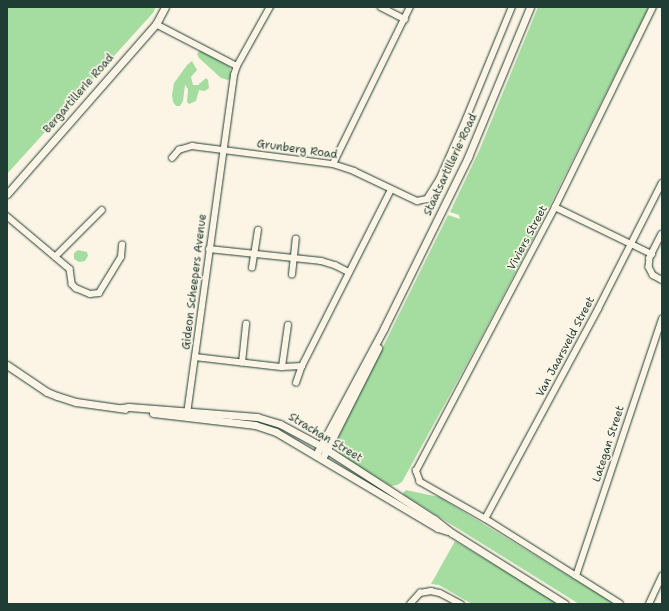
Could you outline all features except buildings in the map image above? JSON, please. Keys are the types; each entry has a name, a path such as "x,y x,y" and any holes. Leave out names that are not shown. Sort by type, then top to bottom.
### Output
{"street":[{"name":"Bergartillerie Road","path":"7,194 156,24 165,7"},
{"name":"Gideon Scheepers Avenue","path":"187,414 216,191 224,150 232,84 237,66 270,7"},
{"path":"381,7 405,19"},
{"path":"332,164 410,7"},
{"name":"Grunberg Road","path":"224,150 332,164 354,171 391,190 417,201 427,199 439,180 512,7"},
{"name":"Staatsartillerie Road","path":"319,456 324,449 468,157 530,7"},
{"name":"Viviers Street","path":"485,520 420,482 416,475 417,467 555,207 653,7"},
{"path":"156,24 237,66"},
{"path":"172,158 179,150 188,147 224,150"},
{"name":"Van Jaarsveld Street","path":"485,520 632,243 662,183"},
{"path":"296,383 302,366 391,190"},
{"path":"555,207 652,254"},
{"path":"55,257 102,210"},
{"path":"7,216 70,269 72,284 76,288 95,295 98,293 121,257 122,246"},
{"path":"252,268 258,230"},
{"path":"662,234 649,261 650,272 662,280"},
{"path":"292,275 296,239"},
{"path":"209,249 330,263 349,272"},
{"name":"Lategan Street","path":"576,576 662,319"},
{"path":"242,363 246,324"},
{"path":"282,366 288,326"},
{"path":"195,357 242,363 302,366"},
{"name":"Strachan Street","path":"7,365 47,392 76,402 129,410 267,420 292,429 428,515 452,533 565,604"},
{"name":"Strachan Street","path":"187,414 265,428 287,438 319,456 438,528 452,533"},
{"path":"485,520 620,604"},
{"path":"649,604 662,576"},
{"path":"410,604 420,593 431,590 440,593 460,604"}],"green space":[{"path":"7,7 156,7 153,13 7,174"},
{"path":"538,7 649,7 536,233 476,347 402,482 391,486 341,455 337,447 337,440 448,215 460,219 459,215 450,212 479,151"},
{"path":"200,50 230,67 231,78 228,80 221,78 199,58 197,54"},
{"path":"192,61 197,70 191,77 193,85 198,85 206,78 208,80 209,88 205,91 199,90 196,101 189,104 187,102 188,89 185,85 183,101 180,106 176,106 173,102 172,95 174,83 187,65"},
{"path":"78,250 87,252 88,256 85,261 79,262 74,259 74,253"},
{"path":"406,490 439,497 615,604 579,604 404,495 403,493"},
{"path":"455,541 559,604 472,604 439,585 431,584"}]}
